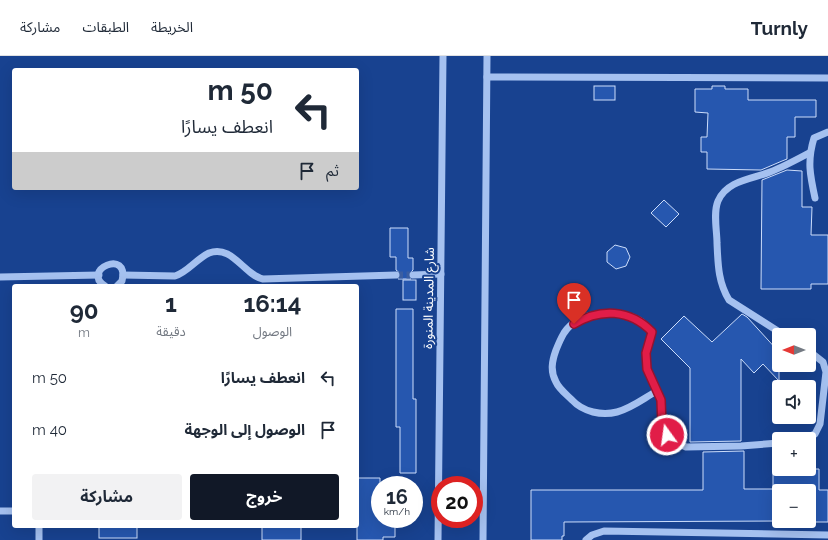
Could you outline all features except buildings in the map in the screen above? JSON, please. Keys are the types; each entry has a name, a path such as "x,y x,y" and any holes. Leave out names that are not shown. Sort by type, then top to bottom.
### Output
{"street":[{"name":"شارع المدينة المنورة","path":"438,540 443,56"},
{"path":"483,540 487,56"},
{"path":"487,77 828,78"},
{"path":"815,198 809,172 809,153 814,138 828,132"},
{"path":"773,328 729,300 723,291 719,275 716,216 718,201 730,187 739,181 772,172 809,153"},
{"path":"123,275 175,276 183,274 208,254 216,252 231,256 245,267 250,274 263,279 396,275"},
{"path":"103,284 100,281 99,275 104,266 108,263 119,266 123,275 122,281 119,284"},
{"path":"413,275 441,274"},
{"path":"0,277 99,275"},
{"path":"657,391 625,410 615,413 597,413 585,410 574,402 556,382 552,370 552,362 564,332 587,316 604,313 623,315 638,320 652,332 646,360 647,369 657,391 661,400 662,425 667,435 673,441 686,447 741,446 772,444"},
{"path":"816,356 823,362 826,372 820,424 816,432"},
{"path":"0,511 12,511"},
{"path":"38,540 39,528"},
{"path":"586,540 592,535 604,531 773,538 828,535"}],"tunnel":[{"path":"396,275 413,275"}],"route":[{"path":"574,324 587,316 604,313 623,315 638,320 652,332 646,353 647,369 661,400 662,425 667,435"}]}
